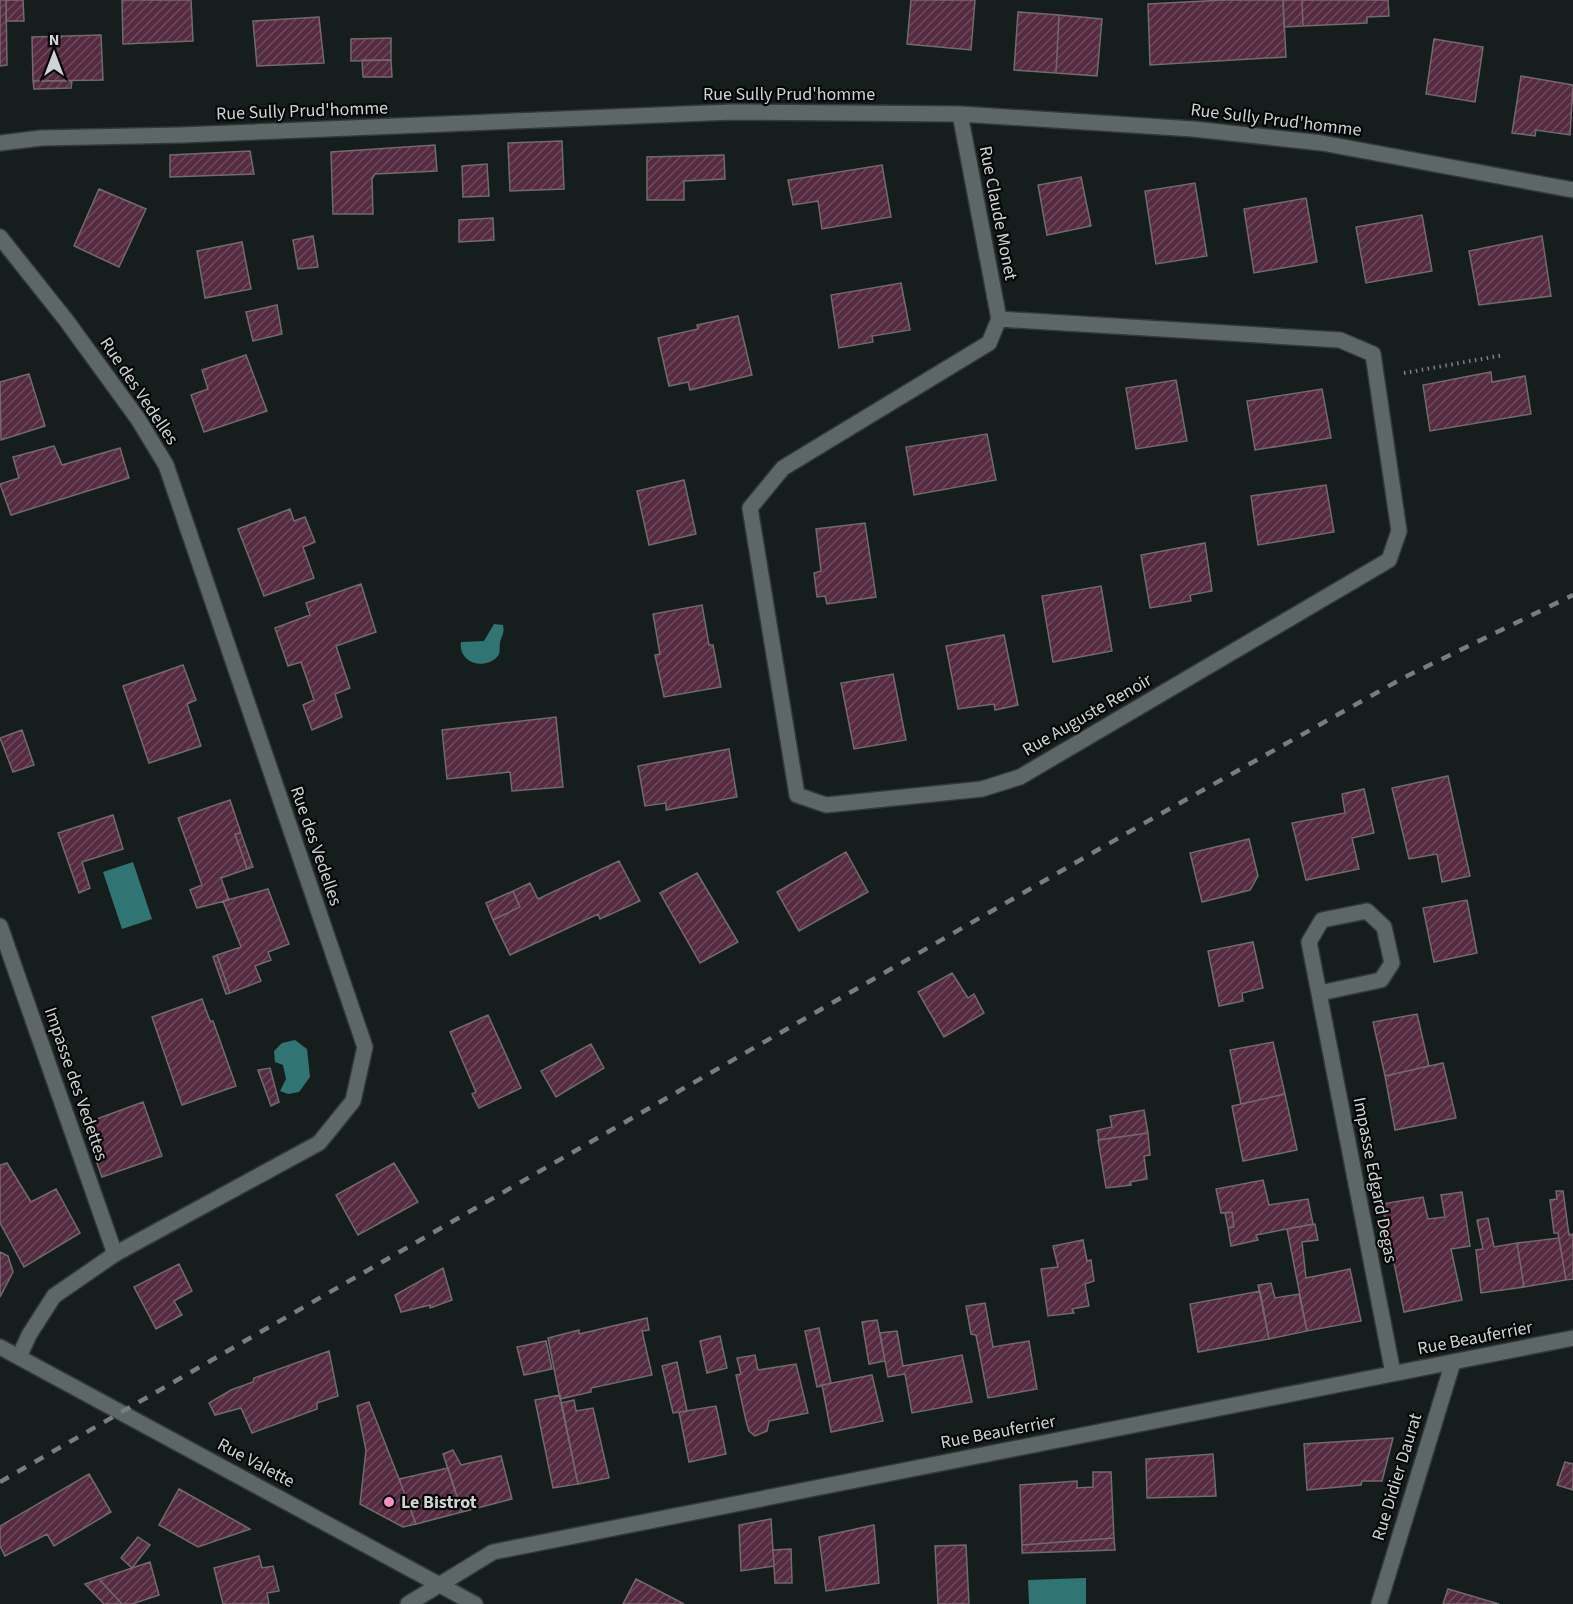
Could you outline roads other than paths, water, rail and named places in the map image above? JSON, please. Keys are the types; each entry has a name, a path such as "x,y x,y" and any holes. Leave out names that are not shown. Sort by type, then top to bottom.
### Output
{"street":[{"name":"Rue Sully Prud'homme","path":"0,143 41,138 182,135 732,112 960,114 1193,129 1322,143 1573,190"},
{"name":"Rue Claude Monet","path":"960,114 999,319"},
{"name":"Rue des Vedelles","path":"0,237 66,320 138,419 166,465 365,1047 353,1101 319,1143 115,1254 54,1296 19,1357"},
{"name":"Rue Auguste Renoir","path":"999,319 1340,340 1373,354 1399,531 1389,560 1020,777 982,789 826,805 797,795 750,508 783,468 989,343 999,319"},
{"name":"Impasse Edgard Degas","path":"1320,993 1381,980 1392,963 1384,927 1367,911 1322,920 1309,942 1393,1374"},
{"name":"Impasse des Vedettes","path":"0,926 115,1254"},
{"name":"Rue Beauferrier","path":"408,1604 493,1551 1573,1338"},
{"name":"Rue Valette","path":"0,1347 475,1604"},
{"name":"Rue Didier Daurat","path":"1379,1604 1453,1362"}],"water":[{"path":"494,624 503,625 498,655 491,661 479,664 467,659 463,655 461,642 484,641"},
{"path":"133,862 152,919 122,929 103,872"},
{"path":"295,1040 307,1049 310,1077 299,1092 288,1094 280,1091 286,1079 283,1065 275,1062 274,1051 282,1043"},
{"path":"1086,1578 1086,1604 1029,1604 1028,1580"}],"railway":[{"path":"0,1482 1155,817 1403,678 1573,595"}],"place":[{"name":"Le Bistrot","path":"389,1502"}]}
